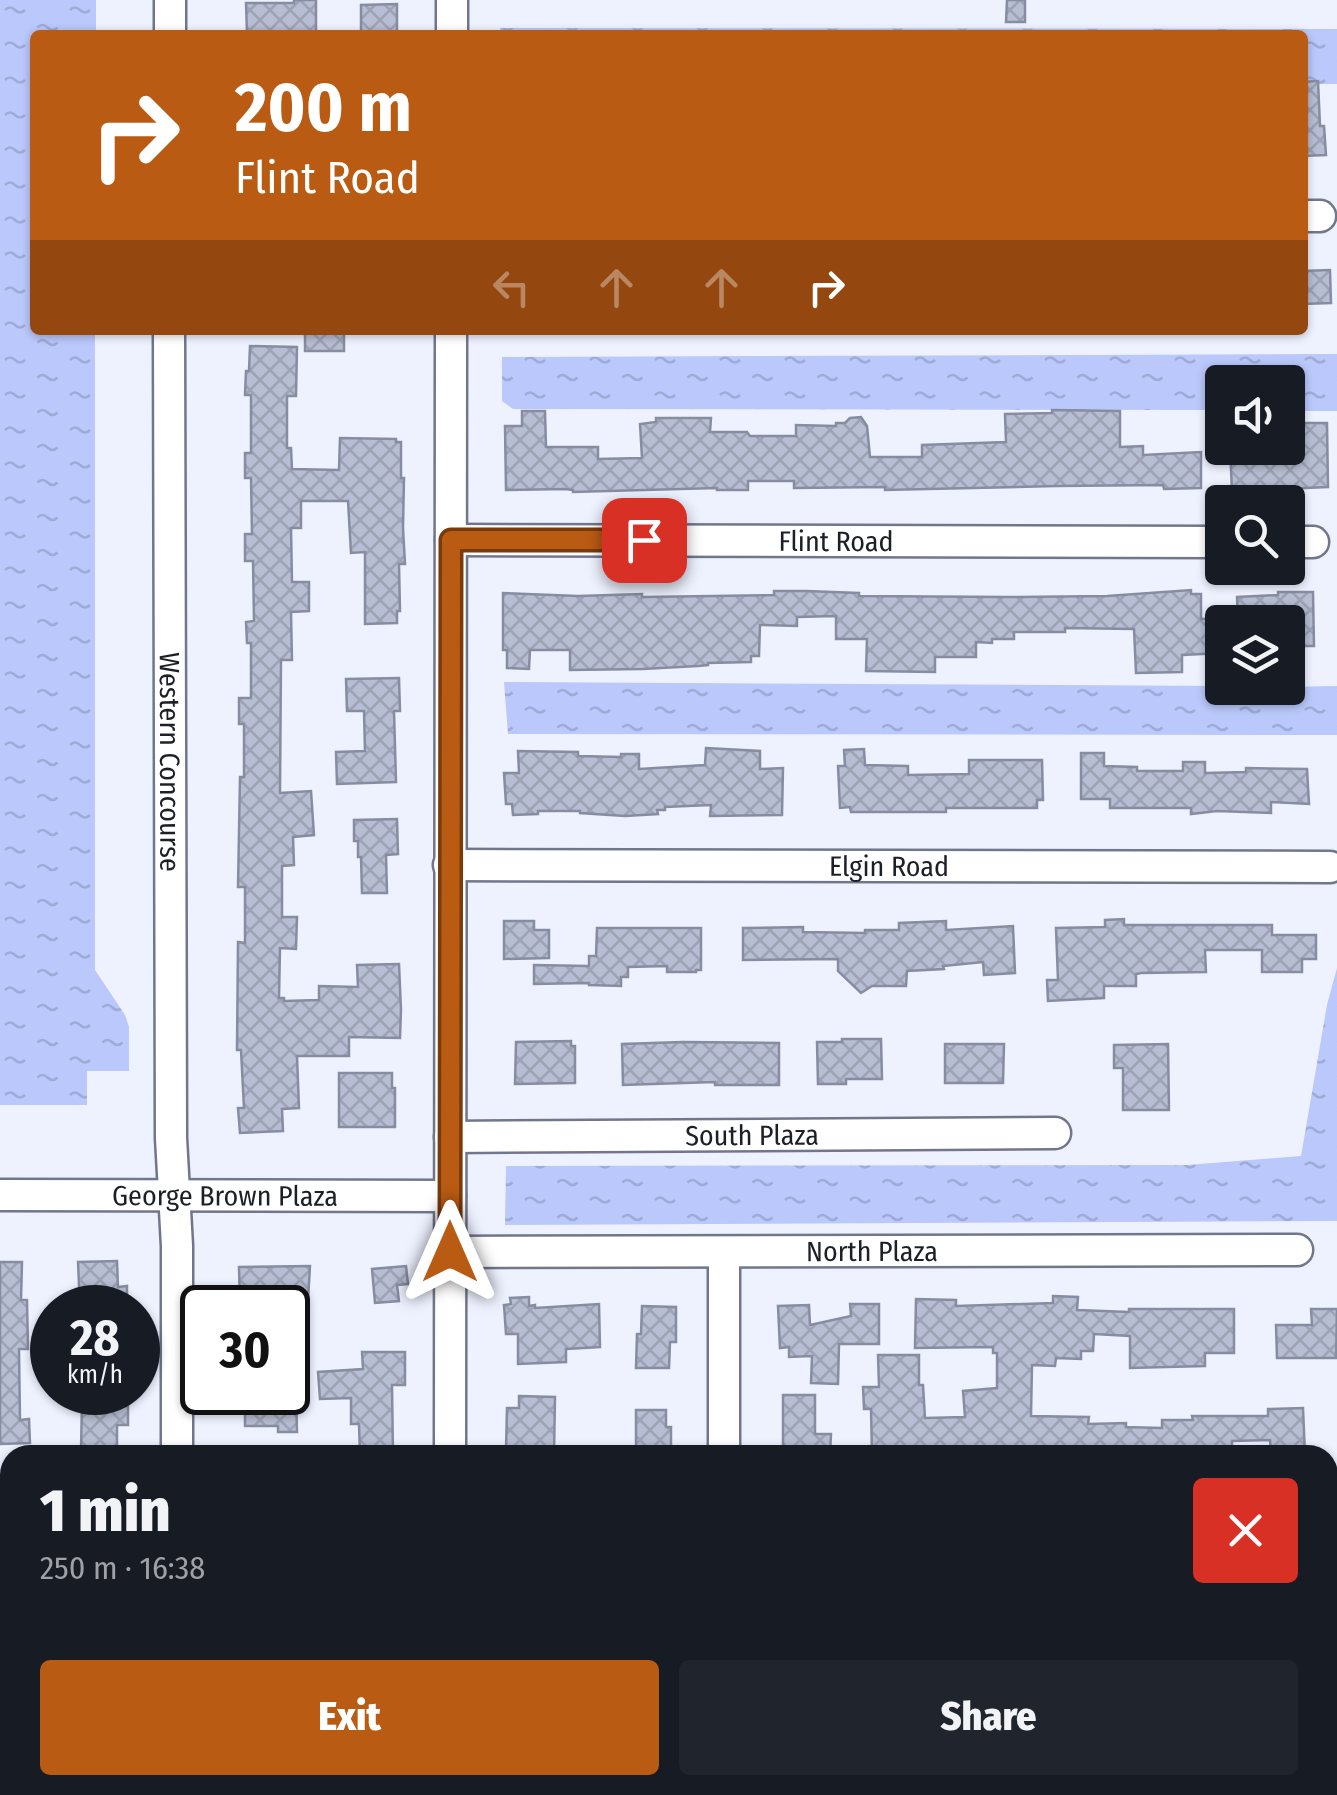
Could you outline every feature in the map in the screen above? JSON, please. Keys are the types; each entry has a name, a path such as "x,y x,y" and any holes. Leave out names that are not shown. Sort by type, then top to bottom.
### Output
{"street":[{"path":"170,0 170,30"},
{"path":"452,0 452,30"},
{"name":"Western Concourse","path":"170,335 170,1138 177,1246 177,1445"},
{"path":"450,1445 451,335"},
{"name":"Flint Road","path":"451,540 1205,542"},
{"name":"Elgin Road","path":"449,866 1330,868"},
{"name":"South Plaza","path":"450,1137 1055,1133"},
{"name":"George Brown Plaza","path":"0,1195 450,1196"},
{"name":"North Plaza","path":"450,1252 1297,1250"},
{"path":"724,1252 724,1445"}],"water":[{"path":"0,0 96,0 96,30 30,30 30,335 95,335 95,970 125,1015 129,1027 129,1071 87,1071 87,1105 0,1105"},
{"path":"1337,29 1337,84 1308,84 1308,30 500,30"},
{"path":"1337,354 1337,411 1305,411 1305,365 1205,365 1205,410 513,409 502,401 502,357"},
{"path":"504,682 1205,686 1205,705 1305,705 1305,687 1337,686 1337,735 508,734"},
{"path":"1337,968 1337,1221 505,1225 506,1166 1187,1165 1301,1156"}],"building":[{"path":"316,0 316,30 247,30 246,3"},
{"path":"1007,0 1025,0 1025,22 1006,22"},
{"path":"397,4 397,30 361,30 361,5"},
{"path":"1318,81 1326,155 1308,156 1308,82"},
{"path":"1330,270 1331,303 1308,304 1308,271"},
{"path":"305,335 344,335 344,351 305,351"},
{"path":"250,346 297,347 296,396 287,396 287,448 291,448 292,469 339,470 340,438 401,442 405,564 399,564 397,623 365,624 365,552 351,553 348,501 301,501 301,528 291,528 292,582 309,582 309,611 291,612 292,660 281,660 280,793 311,791 314,835 293,837 294,865 282,866 282,917 297,917 296,949 280,948 279,998 319,1000 319,986 358,987 357,965 399,964 401,1010 400,1038 349,1037 349,1056 297,1056 299,1108 282,1109 283,1131 240,1133 238,1108 244,1108 241,1050 237,1050 238,942 245,943 245,887 238,887 240,777 244,777 244,724 239,724 239,698 251,698 251,643 247,643 246,622 254,621 253,561 245,561 245,534 252,534 251,478 245,478 245,453 251,453 251,395 245,395"},
{"path":"522,411 545,411 546,447 598,447 598,459 642,458 640,424 656,422 656,418 711,418 710,432 796,436 796,425 836,426 861,417 867,426 870,457 922,457 922,445 1006,442 1005,414 1120,411 1120,447 1143,446 1143,455 1201,452 1201,488 1164,489 1163,485 885,490 794,488 794,481 748,481 748,490 506,490 505,426 522,426"},
{"path":"1305,423 1327,423 1328,487 1232,485 1231,465 1305,465"},
{"path":"1191,590 1191,594 1201,594 1205,654 1182,655 1182,672 1136,673 1134,629 1065,628 1065,632 1014,632 1014,639 976,642 976,657 935,657 935,672 866,671 867,639 836,639 836,616 797,617 797,626 760,625 759,656 751,656 751,662 570,670 570,650 530,650 529,669 507,668 507,650 503,650 503,593 642,597 806,591 859,596 1107,596"},
{"path":"1313,592 1314,646 1305,646 1305,605 1237,605 1237,597"},
{"path":"399,678 400,711 394,711 396,782 337,784 336,752 365,751 364,711 347,711 346,679"},
{"path":"706,748 760,751 760,769 783,768 782,815 710,816 711,805 665,807 657,810 658,814 625,816 580,811 513,815 512,804 506,804 504,773 519,773 518,751 578,752 578,756 639,754 639,769 705,765"},
{"path":"864,749 865,765 908,766 908,775 969,774 969,760 1042,760 1043,800 1037,800 1037,808 851,812 850,807 840,808 838,766 845,766 844,750"},
{"path":"1081,753 1104,753 1104,766 1137,767 1137,771 1183,771 1183,762 1205,762 1205,773 1246,772 1246,768 1307,769 1309,804 1271,802 1271,813 1191,814 1191,808 1110,808 1110,799 1081,799"},
{"path":"397,819 398,854 386,855 387,893 362,893 354,820"},
{"path":"1124,919 1124,925 1272,925 1272,935 1316,935 1316,959 1302,959 1302,972 1262,972 1262,950 1205,950 1206,972 1141,973 1136,974 1136,986 1104,986 1104,998 1048,1001 1047,980 1058,980 1056,928 1105,927 1105,920"},
{"path":"504,921 534,921 534,930 549,930 549,958 504,959"},
{"path":"946,921 946,930 1013,926 1015,973 984,975 983,962 943,966 944,969 907,971 906,986 872,986 861,993 838,971 838,959 743,960 743,928 803,927 803,932 865,933 899,930 899,923"},
{"path":"597,928 701,928 701,970 667,972 667,966 628,967 628,977 621,977 621,986 534,984 534,965 589,966 589,956 596,956"},
{"path":"881,1039 882,1079 818,1084 817,1042"},
{"path":"571,1041 571,1046 575,1046 575,1083 515,1084 516,1042"},
{"path":"779,1043 779,1085 623,1085 622,1044"},
{"path":"945,1044 1004,1044 1003,1083 945,1083"},
{"path":"1168,1044 1169,1110 1123,1110 1123,1068 1114,1068 1114,1045"},
{"path":"339,1073 392,1073 395,1127 339,1127"},
{"path":"117,1261 118,1285 79,1285 78,1262"},
{"path":"0,1262 22,1262 21,1300 27,1300 28,1349 19,1349 20,1420 29,1419 30,1443 0,1444"},
{"path":"310,1266 309,1285 239,1285 239,1267"},
{"path":"406,1266 408,1284 397,1285 399,1301 375,1303 372,1269"},
{"path":"1053,1296 1078,1297 1077,1310 1234,1309 1234,1353 1205,1353 1205,1366 1130,1368 1130,1336 1094,1334 1093,1351 1081,1351 1081,1359 1056,1358 1055,1366 1032,1365 1031,1416 1089,1417 1088,1424 1126,1423 1126,1427 1162,1428 1162,1420 1268,1416 1268,1409 1303,1408 1305,1445 1270,1445 1270,1440 1232,1441 1232,1445 872,1445 871,1409 864,1409 863,1387 879,1387 878,1355 919,1355 925,1418 965,1417 963,1391 997,1388 997,1353 993,1353 993,1347 915,1348 916,1299 956,1300 956,1306 1053,1303"},
{"path":"529,1297 529,1306 535,1308 599,1304 600,1347 566,1349 566,1362 518,1364 518,1334 506,1334 504,1305 511,1304 510,1298"},
{"path":"850,1304 879,1304 879,1344 839,1344 838,1384 811,1383 812,1356 789,1357 789,1347 780,1348 778,1306 809,1305 810,1325 851,1316"},
{"path":"642,1306 676,1307 676,1342 670,1342 669,1368 636,1368"},
{"path":"1311,1309 1337,1309 1336,1358 1277,1358 1276,1325 1312,1325"},
{"path":"362,1352 405,1352 405,1385 392,1385 393,1445 360,1445 359,1424 351,1424 351,1398 320,1399 318,1372 363,1369"},
{"path":"783,1395 815,1395 815,1434 831,1434 830,1445 783,1445"},
{"path":"519,1396 555,1397 554,1445 506,1445 507,1408 519,1408"},
{"path":"636,1410 666,1410 671,1445 636,1445"},
{"path":"82,1415 128,1415 128,1425 117,1425 117,1445 81,1445"},
{"path":"245,1415 297,1415 297,1432 278,1432 278,1426 245,1426"}],"route":[{"path":"450,1252 451,540 644,540"}]}
